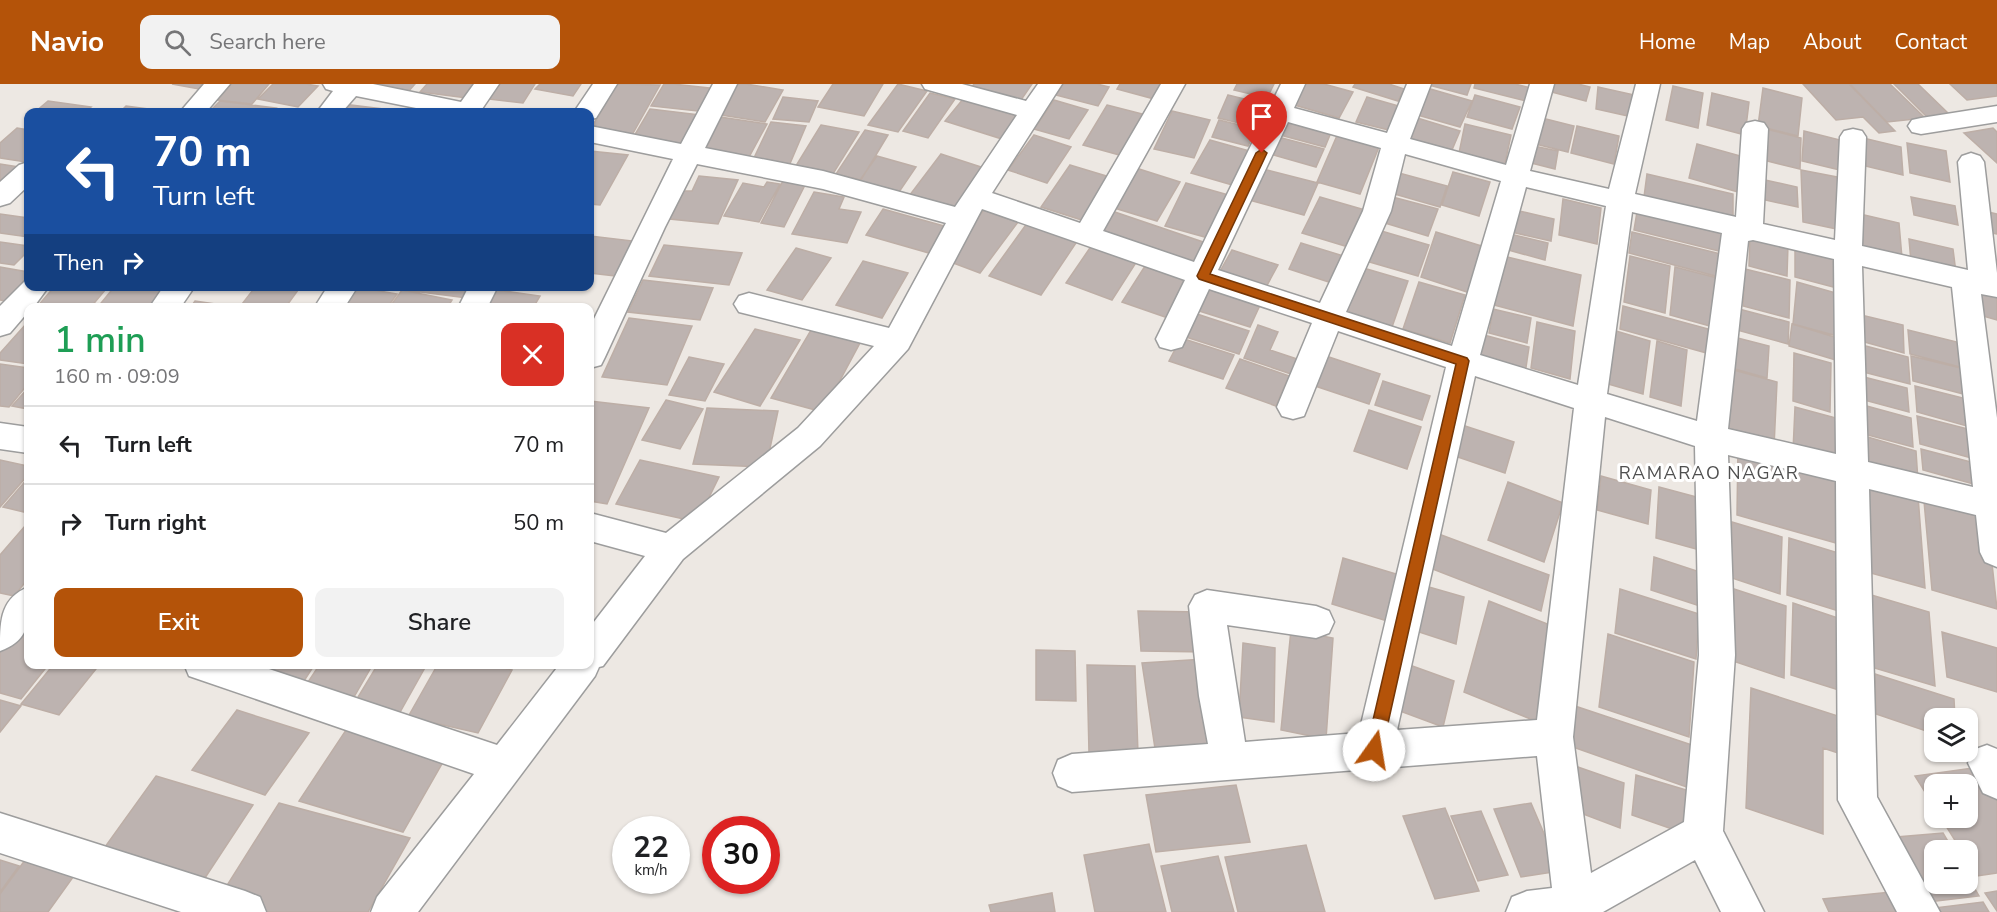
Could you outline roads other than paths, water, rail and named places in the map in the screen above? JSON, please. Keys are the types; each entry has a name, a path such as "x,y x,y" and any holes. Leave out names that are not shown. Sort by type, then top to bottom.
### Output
{"street":[{"path":"196,108 218,84"},
{"path":"472,108 487,84"},
{"path":"590,108 605,84"},
{"path":"594,349 725,84"},
{"path":"934,84 1032,111"},
{"path":"594,649 670,549 809,437 897,341 969,208 1050,84"},
{"path":"1086,236 1173,84"},
{"path":"1172,339 1293,84"},
{"path":"1293,406 1329,316 1377,211 1395,144 1419,84"},
{"path":"1374,750 1462,361 1542,84"},
{"path":"1576,908 1554,737 1591,399 1620,200 1648,84"},
{"path":"332,108 346,85 451,108"},
{"path":"1281,112 1515,176 1742,230 1982,283"},
{"path":"1921,126 1997,114"},
{"path":"1743,912 1703,833 1717,655 1711,438 1755,129"},
{"path":"594,135 969,208 1086,236 1462,361 1591,399 1711,438 1853,474 1995,505"},
{"path":"1853,137 1848,252 1858,800 1919,912"},
{"path":"1971,162 1982,283 1997,552"},
{"path":"0,197 24,175"},
{"path":"0,325 31,291"},
{"path":"168,303 177,291"},
{"path":"749,304 897,341"},
{"path":"0,436 24,439"},
{"path":"594,528 670,549"},
{"path":"0,635 18,604"},
{"path":"1230,761 1218,696 1207,606 1316,622"},
{"path":"217,669 504,766"},
{"path":"392,912 578,669"},
{"path":"1072,773 1554,737"},
{"path":"0,833 245,912"},
{"path":"1527,912 1576,908 1703,833"}],"district":[{"name":"RAMARAO NAGAR","path":"1709,473"}]}
